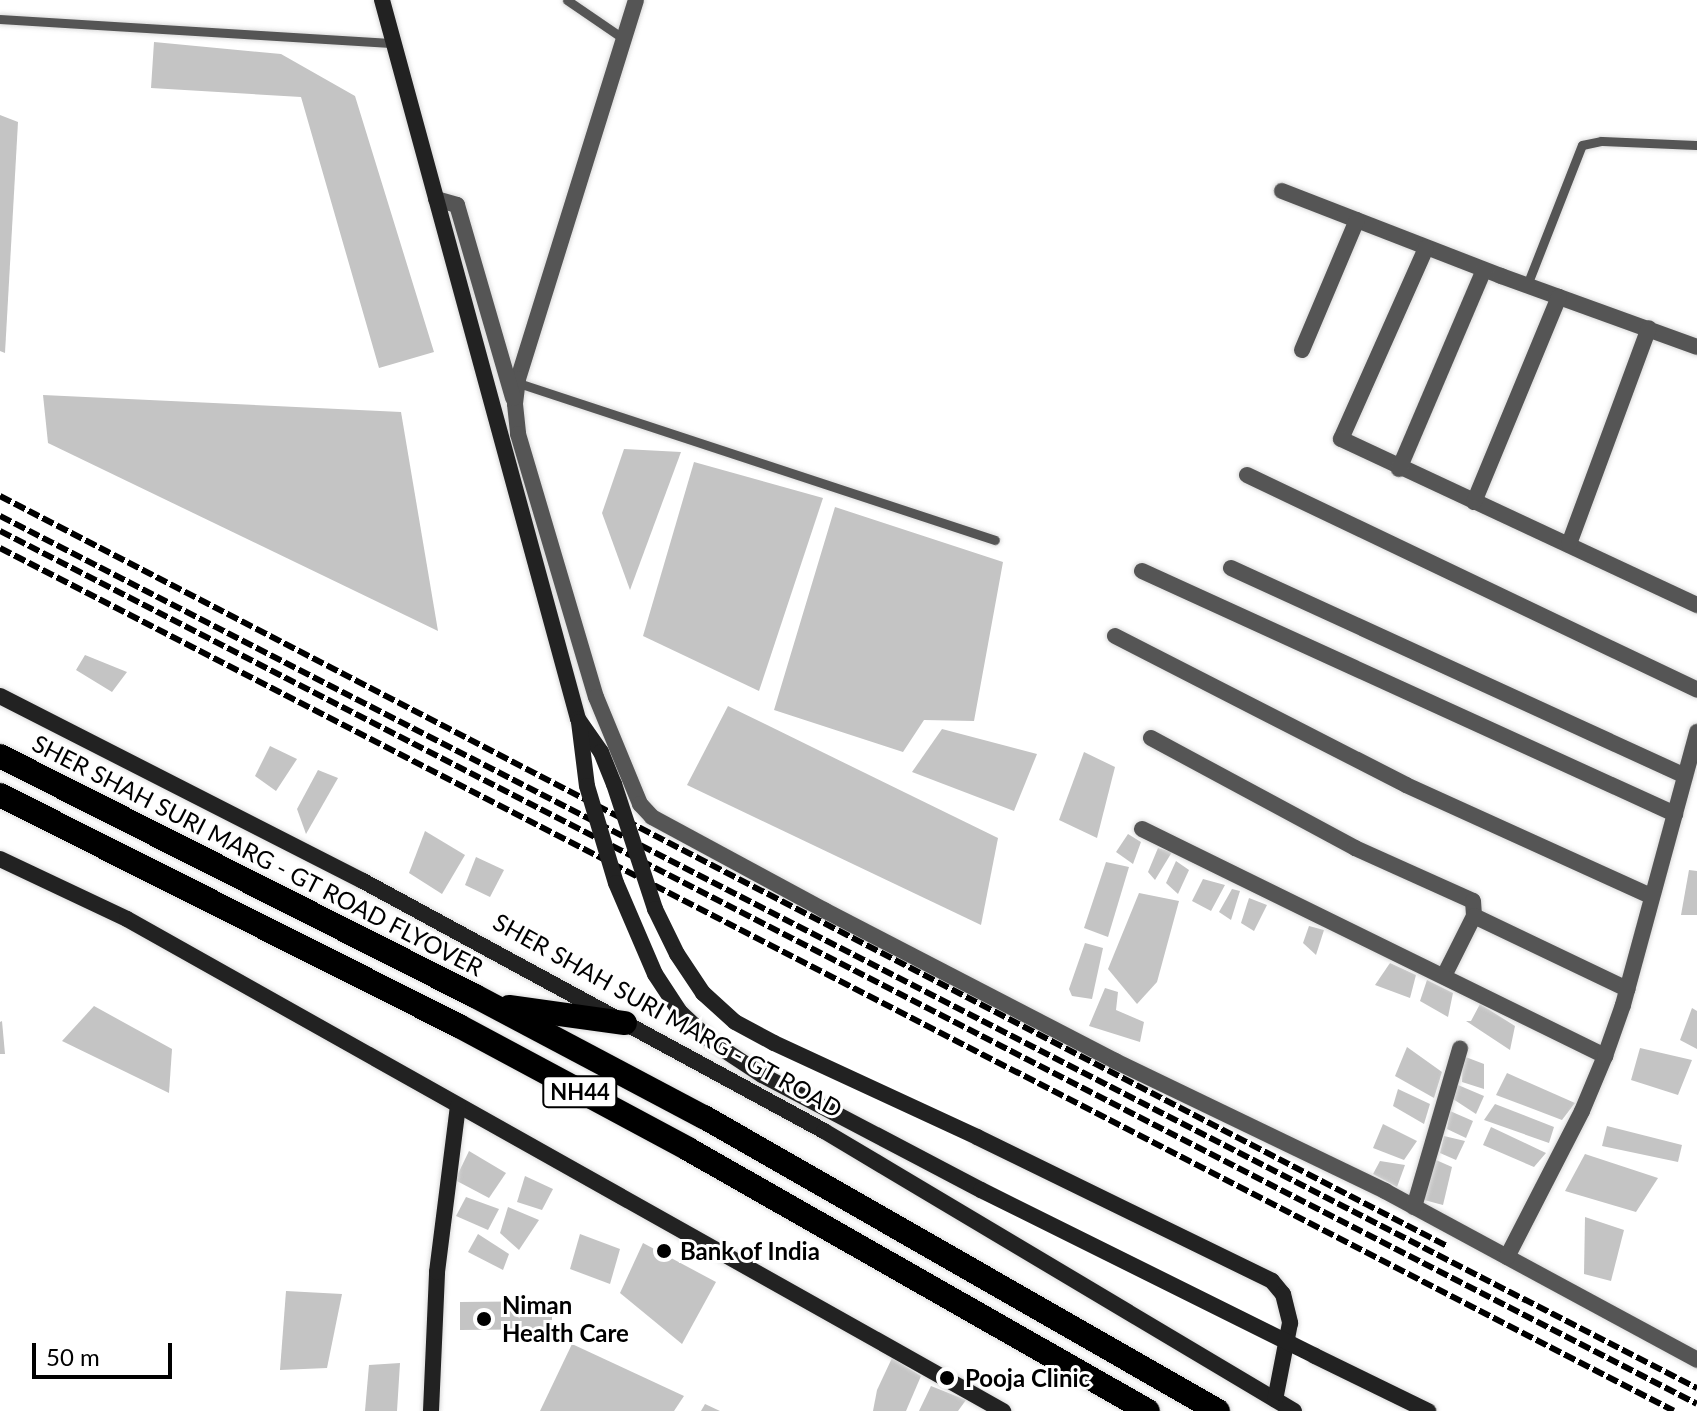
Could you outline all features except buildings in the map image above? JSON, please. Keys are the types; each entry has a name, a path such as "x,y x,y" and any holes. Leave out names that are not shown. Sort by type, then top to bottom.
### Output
{"highway":[{"name":"SHER SHAH SURI MARG - GT ROAD FLYOVER","path":"0,756 491,1004"},
{"name":"NH44","path":"0,795 459,1026 688,1149 1148,1411"},
{"path":"491,1004 625,1023"},
{"name":"NH44","path":"491,1004 920,1238 1218,1411"}],"street":[{"path":"382,0 578,719 587,786 616,883 637,936 655,974 680,1012 712,1042 762,1075 981,1190 1428,1411"},
{"path":"515,404 518,383 636,0"},
{"path":"1282,191 1484,270 1697,347"},
{"path":"436,199 457,205 515,404 526,463 596,697 633,791 652,817 1115,1061 1414,1207 1697,1360"},
{"path":"1302,350 1357,220"},
{"path":"1426,248 1340,435 1343,441 1697,605"},
{"path":"1399,469 1484,270"},
{"path":"1474,502 1559,297"},
{"path":"1569,544 1649,328"},
{"path":"1247,475 1697,690"},
{"path":"1231,568 1685,776"},
{"path":"1142,571 1675,814"},
{"path":"1115,636 1406,785 1651,896"},
{"name":"SHER SHAH SURI MARG - GT ROAD","path":"0,696 363,881 824,1131 1294,1411"},
{"path":"578,719 601,752 614,784 655,909 677,954 703,993 735,1022 774,1043 977,1137 1272,1281 1283,1294 1290,1323 1275,1400"},
{"path":"1507,1257 1582,1111 1605,1056 1627,989 1697,732"},
{"path":"1151,738 1355,848 1473,901 1474,916 1444,976"},
{"path":"1142,829 1605,1056"},
{"path":"0,859 127,919 976,1404 1003,1411"},
{"path":"1474,916 1627,989"},
{"path":"1414,1207 1460,1049"},
{"path":"431,1411 437,1272 458,1106"}],"lane":[{"path":"567,0 624,39"},
{"path":"0,19 394,43"},
{"path":"1527,285 1582,145 1601,141 1697,145"},
{"path":"518,383 995,540"}],"railway":[{"path":"0,496 1447,1246"},
{"path":"0,516 1697,1388"},
{"path":"0,531 1697,1404"},
{"path":"0,548 1674,1411"}],"place":[{"name":"Bank of India","path":"664,1251"},
{"name":"Niman Health Care","path":"484,1319"},
{"name":"Pooja Clinic","path":"947,1378"}]}
